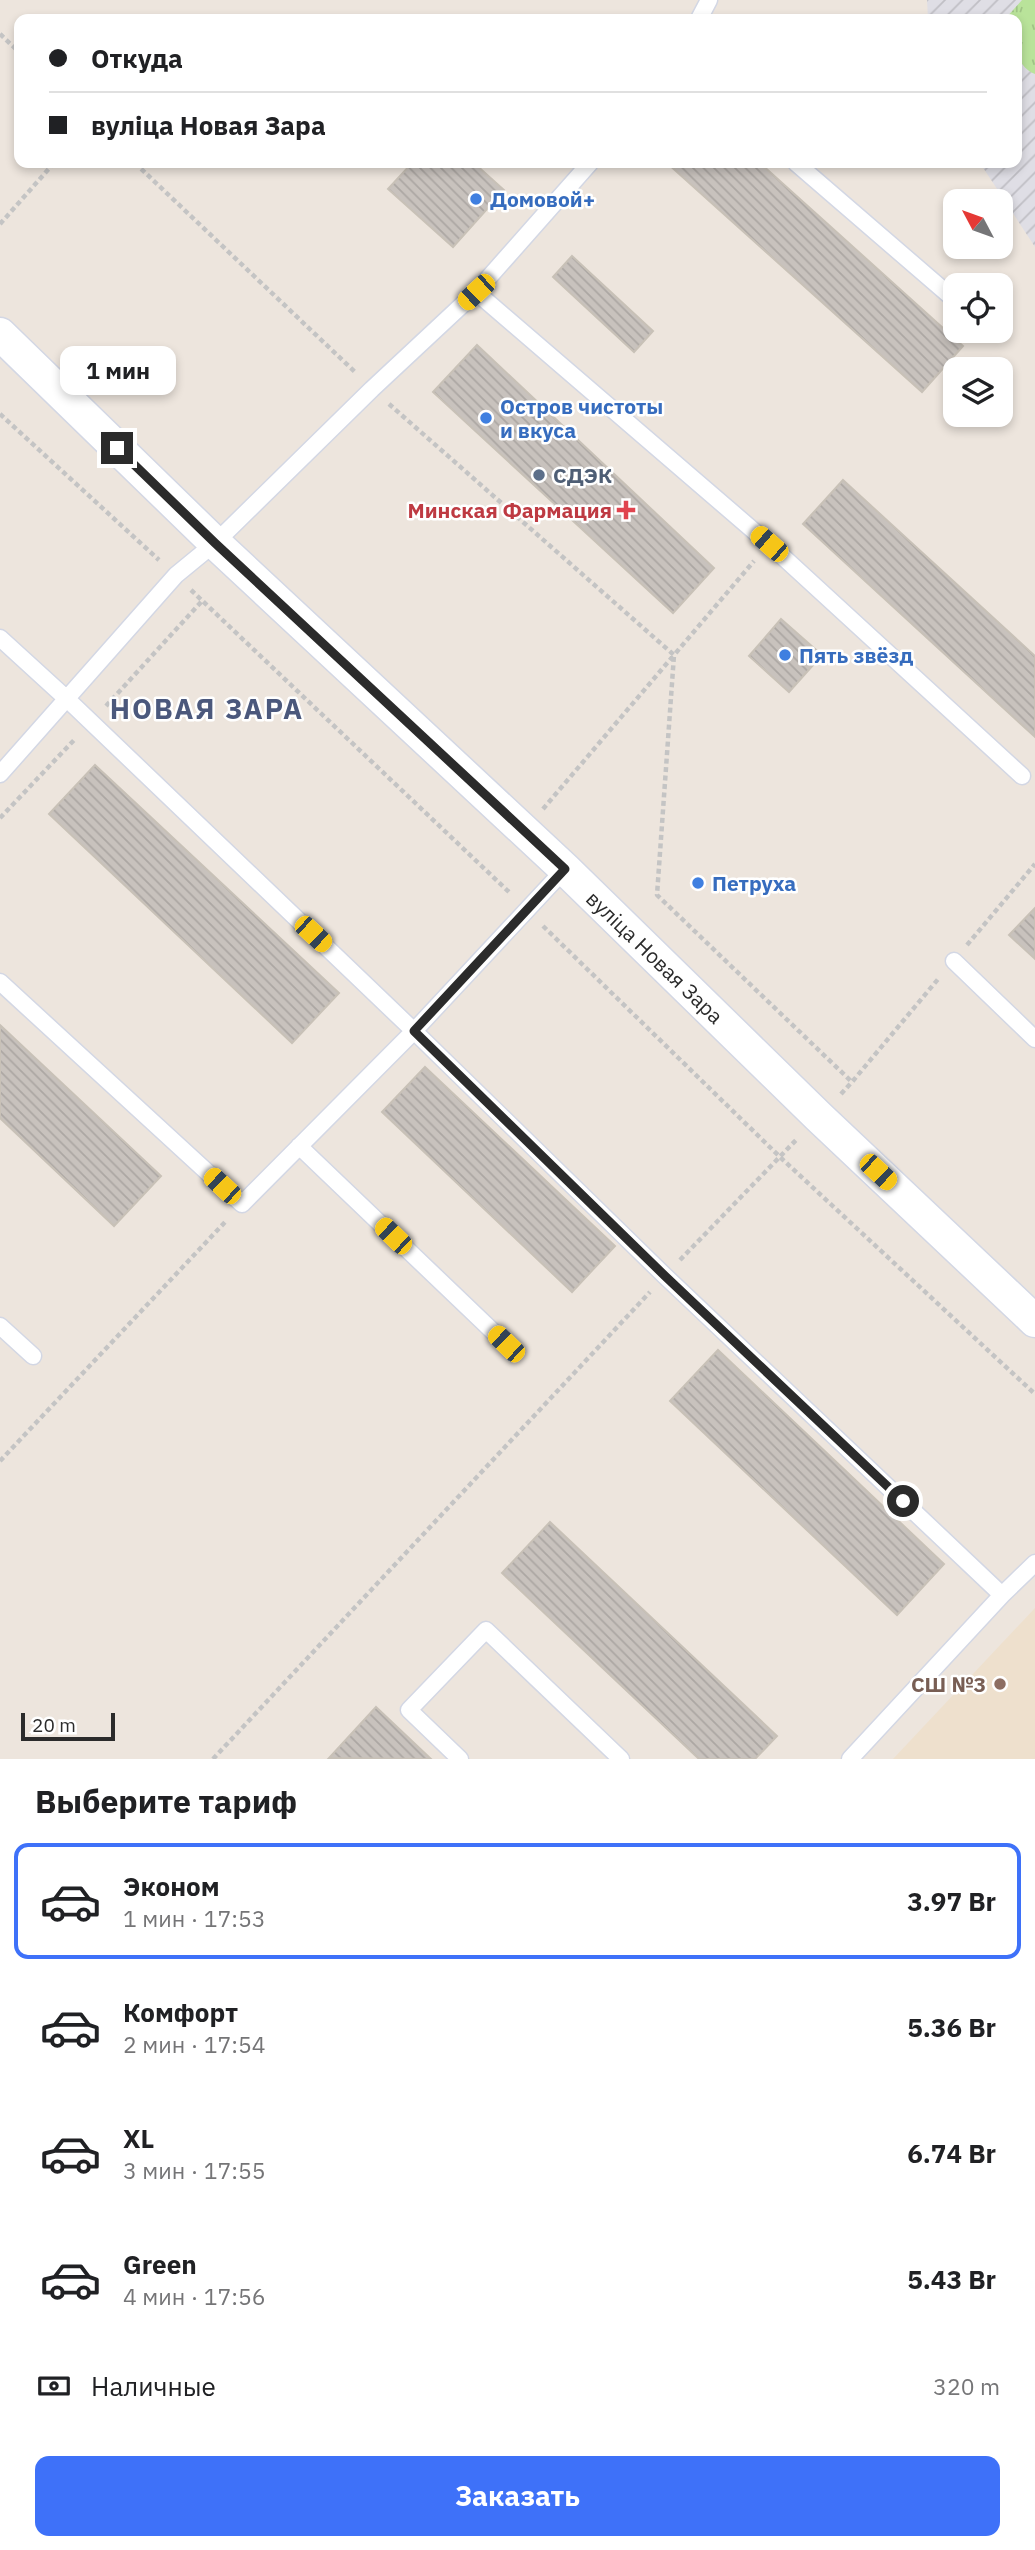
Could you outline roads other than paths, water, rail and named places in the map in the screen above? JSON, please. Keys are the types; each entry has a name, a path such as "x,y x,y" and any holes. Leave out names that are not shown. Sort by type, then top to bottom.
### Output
{"street":[{"name":"вуліца Новая Зара","path":"0,334 215,543 565,869 819,1117 1035,1321"}],"lane":[{"path":"0,774 176,575 215,543 372,389 476,292 586,168"},
{"path":"802,168 943,290"},
{"path":"476,292 769,544 1022,776"},
{"path":"0,638 68,700 665,1276 1002,1595"},
{"path":"0,982 242,1204 414,1031 565,869"},
{"path":"954,961 1035,1039"},
{"path":"299,1146 506,1344"},
{"path":"0,1326 33,1356"},
{"path":"850,1759 1035,1563"},
{"path":"460,1759 409,1710 486,1630 621,1759"}],"place":[{"name":"Домовой+","path":"476,199"},
{"name":"Остров чистоты и вкуса","path":"486,418"},
{"name":"СДЭК","path":"539,475"},
{"name":"Минская Фармация","path":"626,510"},
{"name":"Пять звёзд","path":"785,655"},
{"name":"Петруха","path":"698,883"},
{"name":"СШ №3","path":"1000,1684"}],"district":[{"name":"НОВАЯ ЗАРА","path":"207,708"}]}
